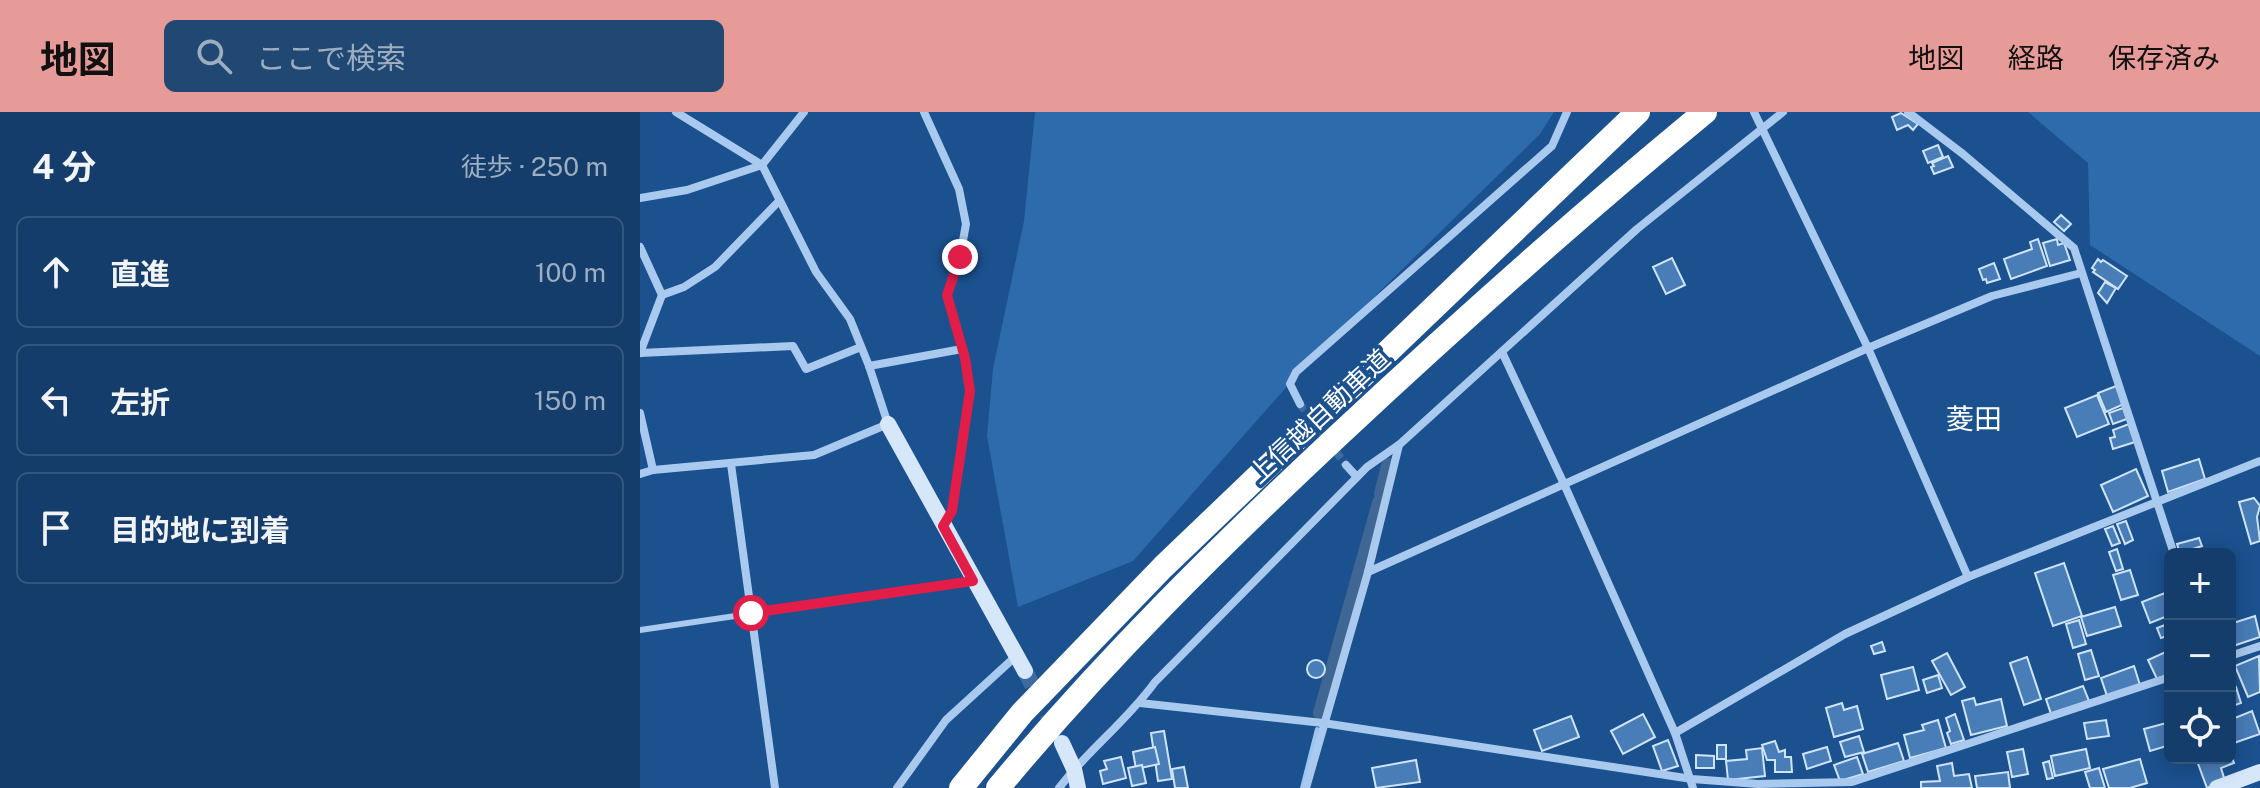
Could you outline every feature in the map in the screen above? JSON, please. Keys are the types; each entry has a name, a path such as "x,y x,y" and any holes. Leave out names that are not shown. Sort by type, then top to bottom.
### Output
{"highway":[{"name":"上信越自動車道","path":"961,788 1022,713 1163,567 1638,112"},
{"name":"上信越自動車道","path":"998,788 1100,671 1181,585 1258,511 1534,257 1705,112"}],"street":[{"path":"676,112 762,165 816,272 850,319 888,424 1025,671"},
{"path":"640,198 687,190 762,165 804,112"},
{"path":"924,112 959,189 966,224 960,257 947,295 970,391 952,511 943,526"},
{"path":"1300,404 1290,384 1296,372 1552,146 1567,112"},
{"path":"1754,112 1868,348 1968,577"},
{"path":"1059,788 1140,703 1155,682 1357,477 1400,444 1637,229 1783,112"},
{"path":"1908,112 2074,248 2172,548"},
{"path":"662,295 684,287 715,267 779,201"},
{"path":"640,247 662,295 640,353 793,346 806,369 861,347"},
{"path":"1368,572 1868,348 1992,296 2081,273"},
{"path":"869,366 962,349"},
{"path":"1502,352 1675,733 1692,784"},
{"path":"640,413 653,470"},
{"path":"640,474 653,470 814,455 888,424"},
{"path":"1306,788 1368,572 1400,444"},
{"path":"1675,733 1845,634 1968,577 2260,461"},
{"path":"731,464 775,788"},
{"path":"1346,465 1357,477"},
{"path":"2236,654 2260,646"},
{"path":"897,788 946,720 1015,657"},
{"path":"1140,703 1323,723 1692,784 1852,782 2164,679"},
{"path":"1062,743 1074,769 1078,788"},
{"path":"2217,788 2260,772"}],"lane":[{"path":"640,630 973,581"}],"shaded area":[{"path":"1035,112 1554,112 1540,134 1312,358 1133,561 1018,607 987,436 993,369 1024,221"},
{"path":"2028,112 2260,112 2260,356 2090,245 2088,163"}],"building":[{"path":"1901,113 1918,124 1913,130 1908,125 1897,130 1892,117"},
{"path":"1938,145 1943,157 1928,163 1923,151"},
{"path":"1948,156 1953,167 1934,174 1932,163"},
{"path":"2061,215 2071,224 2064,231 2054,222"},
{"path":"2038,239 2047,266 2011,279 2004,259 2032,249 2030,242"},
{"path":"2057,239 2058,245 2064,243 2070,260 2050,266 2043,243"},
{"path":"1672,258 1685,285 1666,294 1653,267"},
{"path":"2098,259 2127,276 2118,289 2093,272"},
{"path":"1994,263 2000,279 1987,283 1979,269"},
{"path":"2105,282 2116,288 2107,303 2098,293"},
{"path":"2116,386 2124,404 2106,412 2098,393"},
{"path":"2097,395 2109,424 2077,437 2065,408"},
{"path":"2123,408 2127,419 2113,424 2109,413"},
{"path":"2129,424 2135,442 2113,449 2110,438 2115,437 2113,430"},
{"path":"2199,459 2205,479 2168,492 2162,471"},
{"path":"2136,469 2148,496 2113,512 2101,485"},
{"path":"2254,498 2260,506 2257,517 2260,541 2251,544 2239,502"},
{"path":"2126,521 2133,540 2125,544 2117,524"},
{"path":"2113,526 2120,543 2112,546 2105,529"},
{"path":"2199,538 2202,546 2178,548 2177,544"},
{"path":"2117,549 2123,569 2116,571 2109,552"},
{"path":"2064,563 2082,616 2053,626 2035,573"},
{"path":"2130,570 2138,595 2121,600 2113,575"},
{"path":"2164,593 2164,617 2150,623 2142,602"},
{"path":"2115,607 2121,626 2087,636 2081,617"},
{"path":"2255,616 2260,637 2236,645 2236,622"},
{"path":"2079,620 2086,644 2073,648 2066,624"},
{"path":"2164,625 2164,637 2161,638 2157,628"},
{"path":"1882,642 1885,651 1874,654 1871,646"},
{"path":"2091,650 2099,676 2085,680 2078,654"},
{"path":"1947,653 1965,687 1951,695 1932,661"},
{"path":"2164,653 2164,676 2157,679 2148,660"},
{"path":"2259,656 2260,692 2248,697 2236,666"},
{"path":"2027,657 2041,699 2024,705 2010,663"},
{"path":"1316,660 1325,669 1316,678 1307,669"},
{"path":"2134,666 2140,685 2107,696 2101,678"},
{"path":"1913,667 1919,690 1887,699 1881,675"},
{"path":"1938,675 1942,688 1927,693 1923,680"},
{"path":"2083,686 2089,701 2051,714 2046,699"},
{"path":"2236,687 2241,703 2236,705"},
{"path":"1974,698 1976,705 2001,699 2007,726 1971,735 1962,701"},
{"path":"1842,703 1844,710 1857,706 1863,729 1834,737 1826,708"},
{"path":"2252,711 2260,734 2236,742 2236,718"},
{"path":"1643,714 1655,737 1623,754 1611,731"},
{"path":"1955,714 1964,740 1951,744 1946,718"},
{"path":"1571,716 1579,737 1542,751 1534,730"},
{"path":"1938,720 1946,748 1910,758 1904,735 1924,730 1922,725"},
{"path":"2106,720 2109,736 2087,739 2084,723"},
{"path":"2164,724 2164,747 2150,751 2144,729"},
{"path":"1164,731 1172,779 1158,781 1151,733"},
{"path":"1859,736 1864,752 1845,757 1840,742"},
{"path":"1668,740 1678,766 1662,771 1653,746"},
{"path":"1775,741 1779,752 1785,750 1785,757 1791,757 1792,772 1775,772 1775,760 1767,760 1762,745"},
{"path":"1898,743 1904,761 1868,772 1862,754"},
{"path":"1717,745 1726,745 1726,759 1717,759"},
{"path":"1155,747 1159,764 1136,769 1133,752"},
{"path":"1827,747 1831,761 1807,769 1803,754"},
{"path":"1762,748 1765,776 1728,780 1726,761 1747,759 1746,750"},
{"path":"2023,749 2028,774 2012,777 2007,752"},
{"path":"2086,749 2090,768 2055,776 2051,756"},
{"path":"1696,755 1714,756 1714,768 1696,768"},
{"path":"1121,757 1126,778 1103,784 1100,771 1107,769 1104,761"},
{"path":"1857,757 1863,774 1840,781 1834,765"},
{"path":"2140,759 2147,783 2130,788 2109,788 2103,769"},
{"path":"1416,760 1420,782 1376,788 1372,768"},
{"path":"2049,761 2053,778 2047,779 2043,763"},
{"path":"1952,763 1954,776 1969,774 1972,788 1921,788 1921,782 1940,781 1937,766"},
{"path":"2198,764 2231,764 2221,768 2225,781 2207,788"},
{"path":"1142,765 1146,783 1132,786 1128,768"},
{"path":"1184,767 1188,788 1175,788 1172,769"},
{"path":"2099,768 2105,788 2090,788 2085,772"},
{"path":"2008,772 2010,788 1977,788 1975,776"}],"waterway":[{"path":"1382,494 1389,466"},
{"path":"1321,713 1380,503"},
{"path":"1302,788 1317,729"}],"tunnel":[{"path":"1300,404 1346,465"},
{"path":"1025,671 1056,731"}],"district":[{"name":"菱田","path":"1974,418"}],"route":[{"path":"751,613 973,581 943,526 952,511 970,391 965,358 947,295 960,257"}]}
